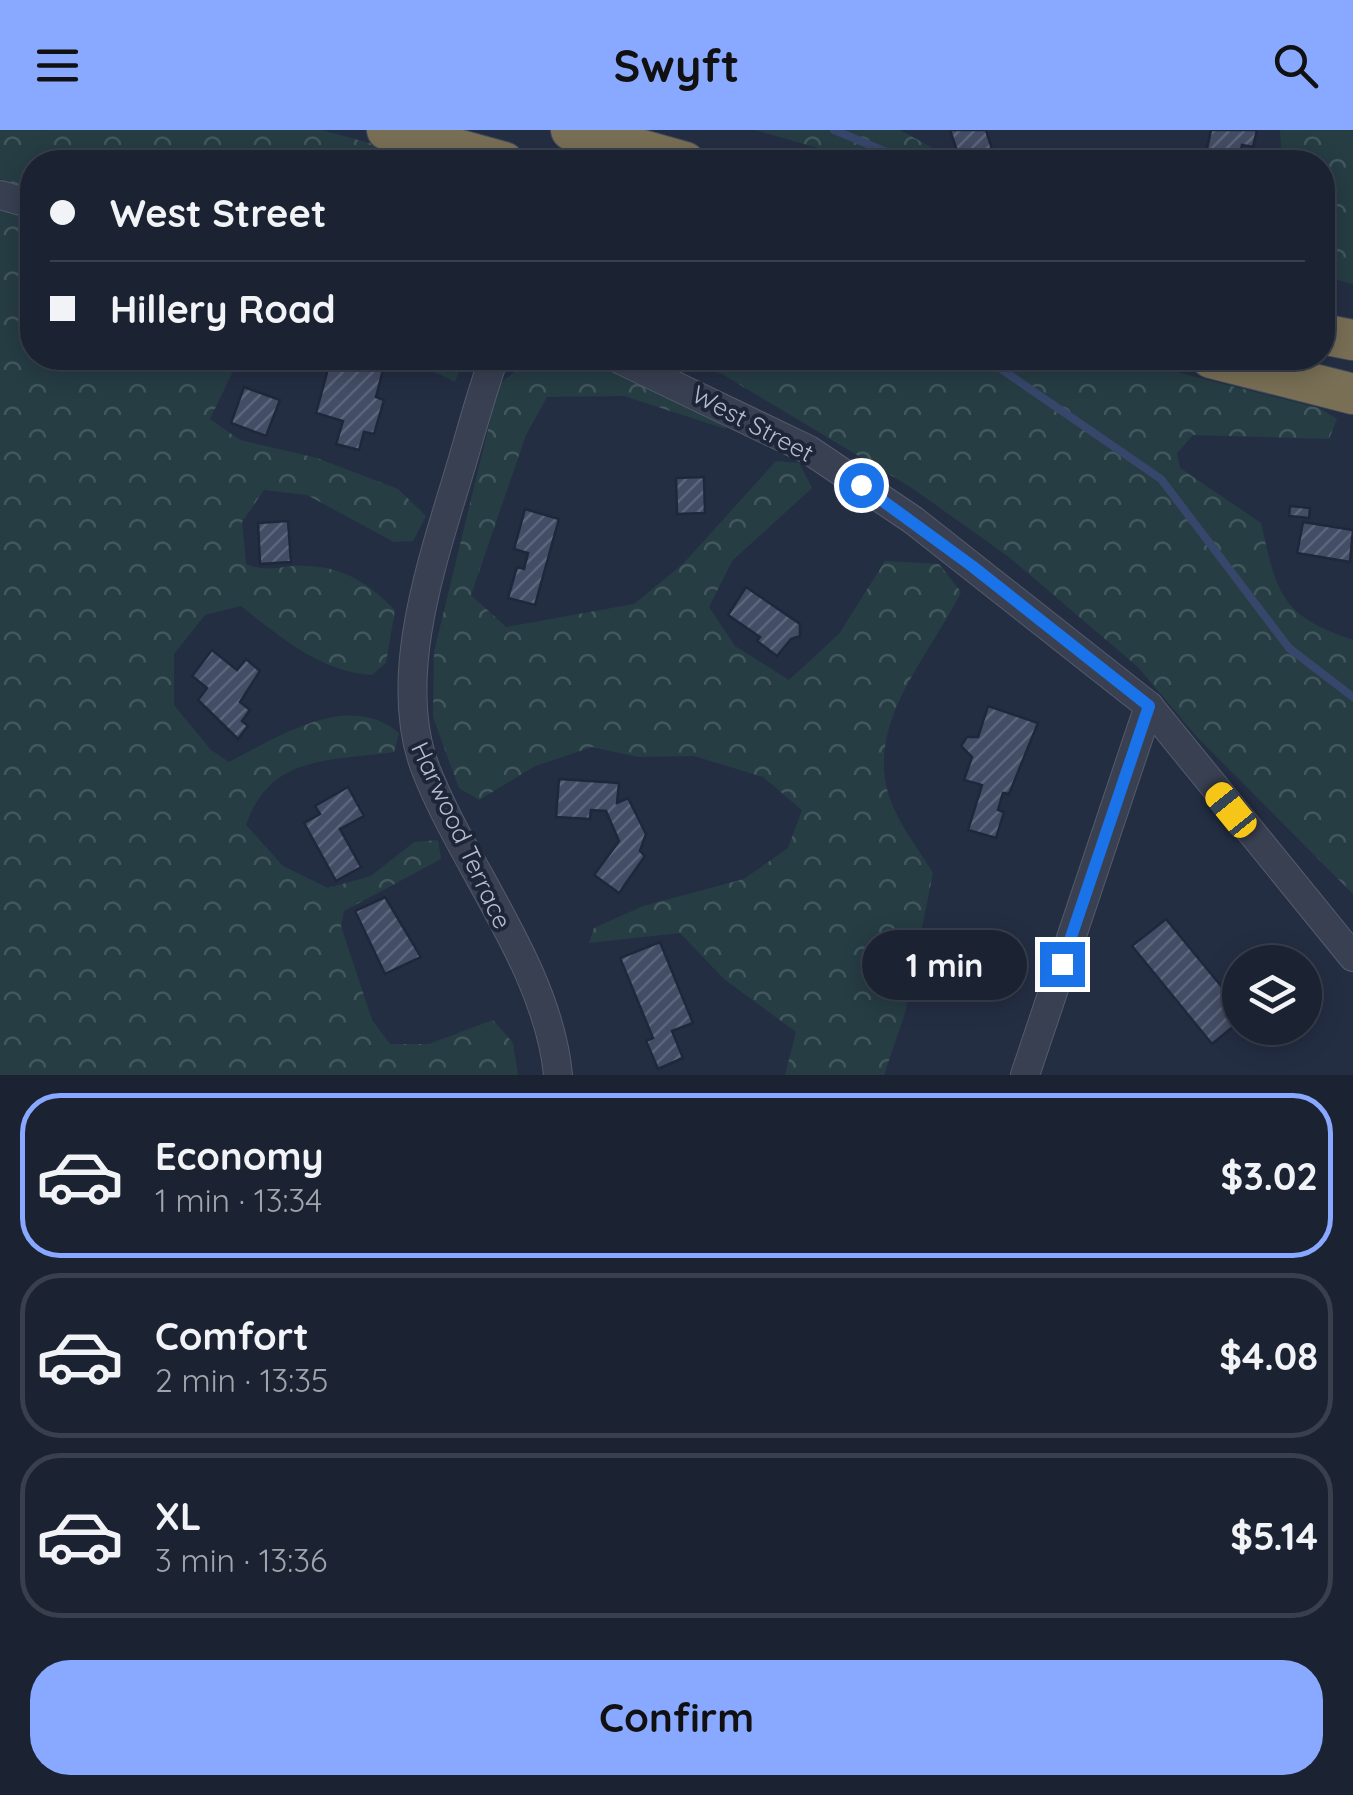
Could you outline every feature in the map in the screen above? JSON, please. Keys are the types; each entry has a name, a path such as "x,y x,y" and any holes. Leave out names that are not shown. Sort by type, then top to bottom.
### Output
{"highway":[{"path":"387,130 460,150"},
{"path":"571,130 642,150"},
{"path":"1258,370 1353,394"}],"street":[{"name":"Harwood Terrace","path":"491,370 426,592 414,671 412,721 426,770 496,905 532,985 558,1075"},
{"name":"West Street","path":"642,370 809,450 913,520 1149,706 1353,958"},
{"path":"1025,1075 1149,706"}],"green space":[{"path":"0,130 322,130 395,150 20,150 20,185 0,179"},
{"path":"755,130 900,130 936,150 825,150"},
{"path":"1280,130 1353,130 1353,284 1335,279 1335,150 1281,150"},
{"path":"0,206 20,213 20,370 234,370 210,419 240,440 317,458 398,489 426,516 413,541 394,542 307,495 264,490 242,522 246,564 262,568 321,567 366,585 395,610 386,663 372,675 335,667 302,651 241,606 205,615 174,654 174,705 211,750 229,762 291,730 336,717 358,716 379,721 399,733 394,752 326,760 287,773 270,785 246,825 283,866 328,888 371,876 414,842 438,840 441,859 344,911 341,926 372,1020 390,1044 429,1044 493,1020 513,1043 518,1075 0,1075"},
{"path":"431,370 460,370 455,382"},
{"path":"517,370 606,370 726,416 726,429 624,396 547,397 526,435 471,595 506,627 634,604 683,564 776,461 799,463 812,488 732,561 709,607 735,646 789,680 839,634 885,561 939,564 961,592 901,698 884,754 886,783 896,813 933,873 905,1013 884,1075 785,1075 796,1032 724,979 680,933 589,943 594,928 643,906 744,879 788,848 802,810 763,777 694,756 638,757 592,747 535,766 479,800 459,788 433,717 434,652 499,384"},
{"path":"710,370 1169,370 1319,408 1337,419 1329,439 1193,435 1177,453 1180,468 1261,523 1278,584 1296,611 1353,640 1353,894 1196,736 1138,667 1009,557 912,488"}],"building":[{"path":"950,130 986,130 992,149 957,150"},
{"path":"1211,130 1257,130 1253,147 1207,150"},
{"path":"328,370 383,370 376,397 384,400 374,434 364,432 359,450 336,444 343,421 316,413"},
{"path":"244,387 280,400 266,436 231,423"},
{"path":"704,477 705,513 677,514 676,478"},
{"path":"1290,506 1310,508 1309,518 1289,516"},
{"path":"525,509 559,519 535,605 508,598 517,567 524,569 528,553 514,549"},
{"path":"288,521 291,562 260,564 258,523"},
{"path":"1303,522 1353,530 1350,562 1297,553"},
{"path":"746,587 800,624 800,636 791,639 777,656 757,641 760,637 728,615"},
{"path":"212,650 237,670 246,659 260,671 240,702 250,710 242,721 248,726 238,739 198,700 207,688 192,676"},
{"path":"988,706 1038,723 1009,794 1003,793 998,810 1004,812 996,838 968,830 982,785 964,780 972,757 961,746 967,737 978,737"},
{"path":"559,779 619,783 617,803 628,798 646,834 640,851 645,856 619,893 594,875 619,841 606,811 591,810 590,819 556,817"},
{"path":"348,787 364,816 340,829 361,867 336,881 304,823 320,814 315,806"},
{"path":"385,897 421,957 385,974 355,911"},
{"path":"1166,919 1222,987 1222,1036 1212,1044 1132,946"},
{"path":"948,929 978,938 960,994 931,984"},
{"path":"660,942 693,1023 672,1031 683,1058 658,1069 646,1041 653,1038 620,958"}],"waterway":[{"path":"834,130 882,150"},
{"path":"1002,370 1161,479 1289,648 1353,697"}],"route":[{"path":"861,485 913,520 1149,706 1062,964"}]}
